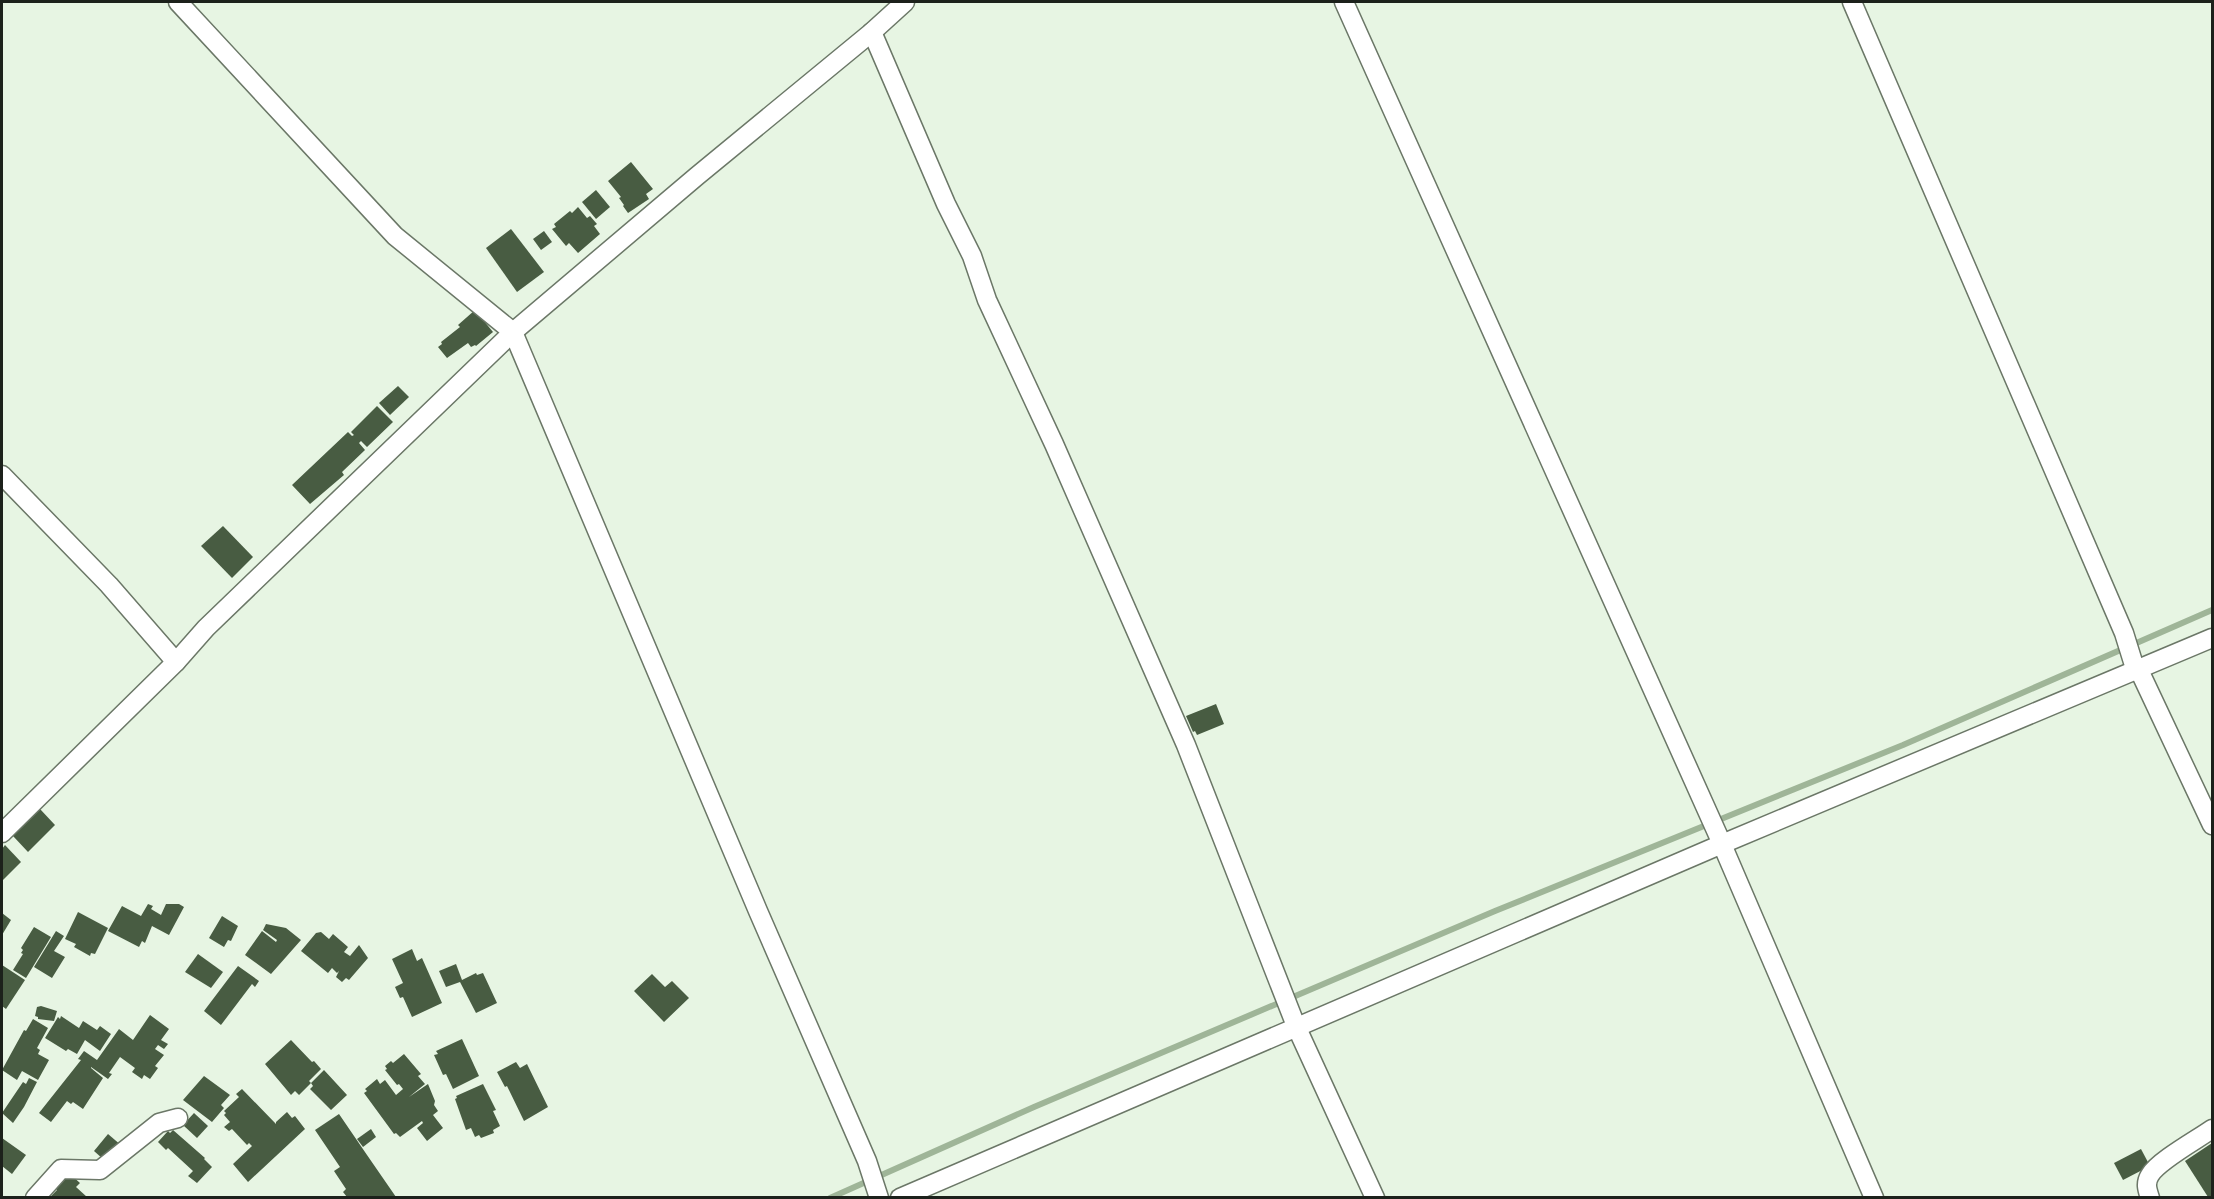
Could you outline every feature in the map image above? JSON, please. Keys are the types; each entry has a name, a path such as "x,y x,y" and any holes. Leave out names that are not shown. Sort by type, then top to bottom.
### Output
{"street":[{"path":"178,2 395,236 513,332 753,900 867,1161 878,1194"},
{"path":"2,833 176,662 214,620 513,332 905,2"},
{"path":"1344,2 1720,840 1874,1197"},
{"path":"1852,2 2124,633 2136,666 2212,825"},
{"path":"872,32 946,204 972,256 987,300 1054,444 1186,745 1294,1019 1375,1197"},
{"path":"2,475 109,585 176,662"},
{"path":"900,1197 1294,1019 2136,666 2212,638"},
{"path":"35,1197 61,1169 100,1170 159,1123 178,1118"},
{"path":"2150,1197 2146,1186 2151,1173 2212,1129"}],"building":[{"path":"631,162 653,189 646,194 649,199 628,213 619,198 621,197 608,181"},
{"path":"596,190 610,207 596,219 582,202"},
{"path":"578,207 587,218 590,216 597,224 594,226 600,234 578,253 569,243 566,246 552,229 556,227 554,224"},
{"path":"511,229 544,272 517,292 486,248"},
{"path":"544,231 552,242 541,250 533,239"},
{"path":"475,310 493,332 476,346 471,347 468,343 447,358 438,347"},
{"path":"398,386 409,397 390,415 379,403"},
{"path":"377,406 393,422 367,447 361,441 359,443 365,450 342,472 344,475 310,504 292,485 348,432 354,435 351,432"},
{"path":"223,526 253,557 232,578 201,546"},
{"path":"1216,704 1224,724 1197,735 1195,731 1193,732 1186,716"},
{"path":"40,809 55,825 28,852 13,836"},
{"path":"5,845 21,862 2,881 2,849"},
{"path":"148,904 153,906 151,909 161,915 166,904 179,904 184,907 169,935 152,926 145,943 142,941 139,947 108,931 122,906 141,916"},
{"path":"78,912 108,928 95,954 91,953 90,956 74,947 76,944 65,939"},
{"path":"2,913 11,920 2,935"},
{"path":"222,916 238,926 231,941 228,940 224,947 209,938"},
{"path":"266,924 286,928 301,940 271,974 245,955 262,931 276,942 277,940 263,930"},
{"path":"34,927 51,937 26,978 13,970 23,954 21,948"},
{"path":"56,931 64,936 54,951 65,957 52,978 34,967"},
{"path":"321,932 329,939 333,934 348,947 344,952 350,956 359,945 368,958 349,980 346,978 342,982 336,977 339,971 337,973 332,968 328,973 301,951 316,933"},
{"path":"412,949 417,961 422,958 442,1003 412,1017 403,997 400,998 395,987 403,983 392,959"},
{"path":"198,954 223,972 211,988 185,972"},
{"path":"456,964 462,980 476,973 477,975 483,973 497,1003 476,1013 460,982 446,987 439,971"},
{"path":"2,965 25,980 6,1009 2,1006"},
{"path":"238,966 259,981 255,987 252,984 221,1025 204,1011"},
{"path":"652,974 665,987 672,981 689,998 664,1022 634,991"},
{"path":"37,1007 57,1011 54,1021 38,1019 35,1016"},
{"path":"150,1015 169,1029 161,1040 168,1044 164,1049 158,1045 155,1049 164,1055 155,1066 158,1068 150,1079 144,1075 142,1079 132,1072 135,1068 120,1057 109,1073 112,1074 108,1079 91,1067 103,1078 83,1109 67,1101 51,1122 39,1113 81,1060 78,1059 84,1051 97,1060 119,1029 133,1040"},
{"path":"61,1016 79,1028 83,1021 97,1030 100,1026 111,1034 100,1051 85,1040 77,1054 68,1049 66,1051 45,1038 58,1017 60,1019"},
{"path":"33,1019 48,1028 37,1048 40,1050 38,1054 49,1060 38,1080 22,1071 17,1080 2,1070 24,1030 26,1031"},
{"path":"462,1039 479,1076 453,1089 446,1074 443,1075 434,1055 438,1054 436,1051"},
{"path":"291,1040 321,1069 299,1095 295,1091 291,1095 265,1064"},
{"path":"404,1054 421,1074 418,1076 425,1084 409,1097 428,1084 438,1111 433,1115 443,1128 427,1141 417,1128 423,1123 422,1121 400,1137 394,1134 364,1093 367,1091 365,1089 377,1079 380,1084 385,1080 396,1095 403,1089 385,1070 387,1069 385,1066"},
{"path":"516,1062 520,1068 527,1064 548,1107 524,1121 507,1086 505,1087 497,1072"},
{"path":"324,1070 347,1095 331,1110 310,1089 313,1086 311,1083"},
{"path":"204,1076 230,1095 221,1105 224,1108 212,1122 183,1100"},
{"path":"29,1078 37,1082 13,1123 2,1113 23,1082 26,1084"},
{"path":"483,1084 496,1110 493,1111 500,1126 493,1130 494,1133 481,1138 479,1135 475,1137 471,1128 466,1130 455,1099 456,1096"},
{"path":"242,1089 276,1124 287,1112 292,1118 295,1116 305,1129 248,1182 233,1164 252,1146 249,1143 247,1145 232,1129 229,1131 224,1127 230,1122 224,1115 226,1113 224,1111 239,1097 236,1094"},
{"path":"194,1113 208,1126 197,1138 183,1125"},
{"path":"339,1114 396,1197 347,1197 343,1192 346,1189 334,1171 340,1167 315,1130"},
{"path":"371,1129 376,1137 363,1147 357,1139"},
{"path":"173,1130 212,1167 197,1183 188,1176 193,1171 158,1142 168,1131 170,1133"},
{"path":"108,1134 122,1146 103,1159 94,1151"},
{"path":"2,1138 26,1155 12,1174 2,1166"},
{"path":"2212,1143 2212,1198 2208,1197 2185,1161"},
{"path":"2141,1149 2150,1166 2123,1180 2114,1163"},
{"path":"70,1174 80,1183 76,1187 87,1197 50,1197 57,1190 55,1188"}],"waterway":[{"path":"830,1198 1034,1107 1495,911 1903,745 2212,610"}]}
